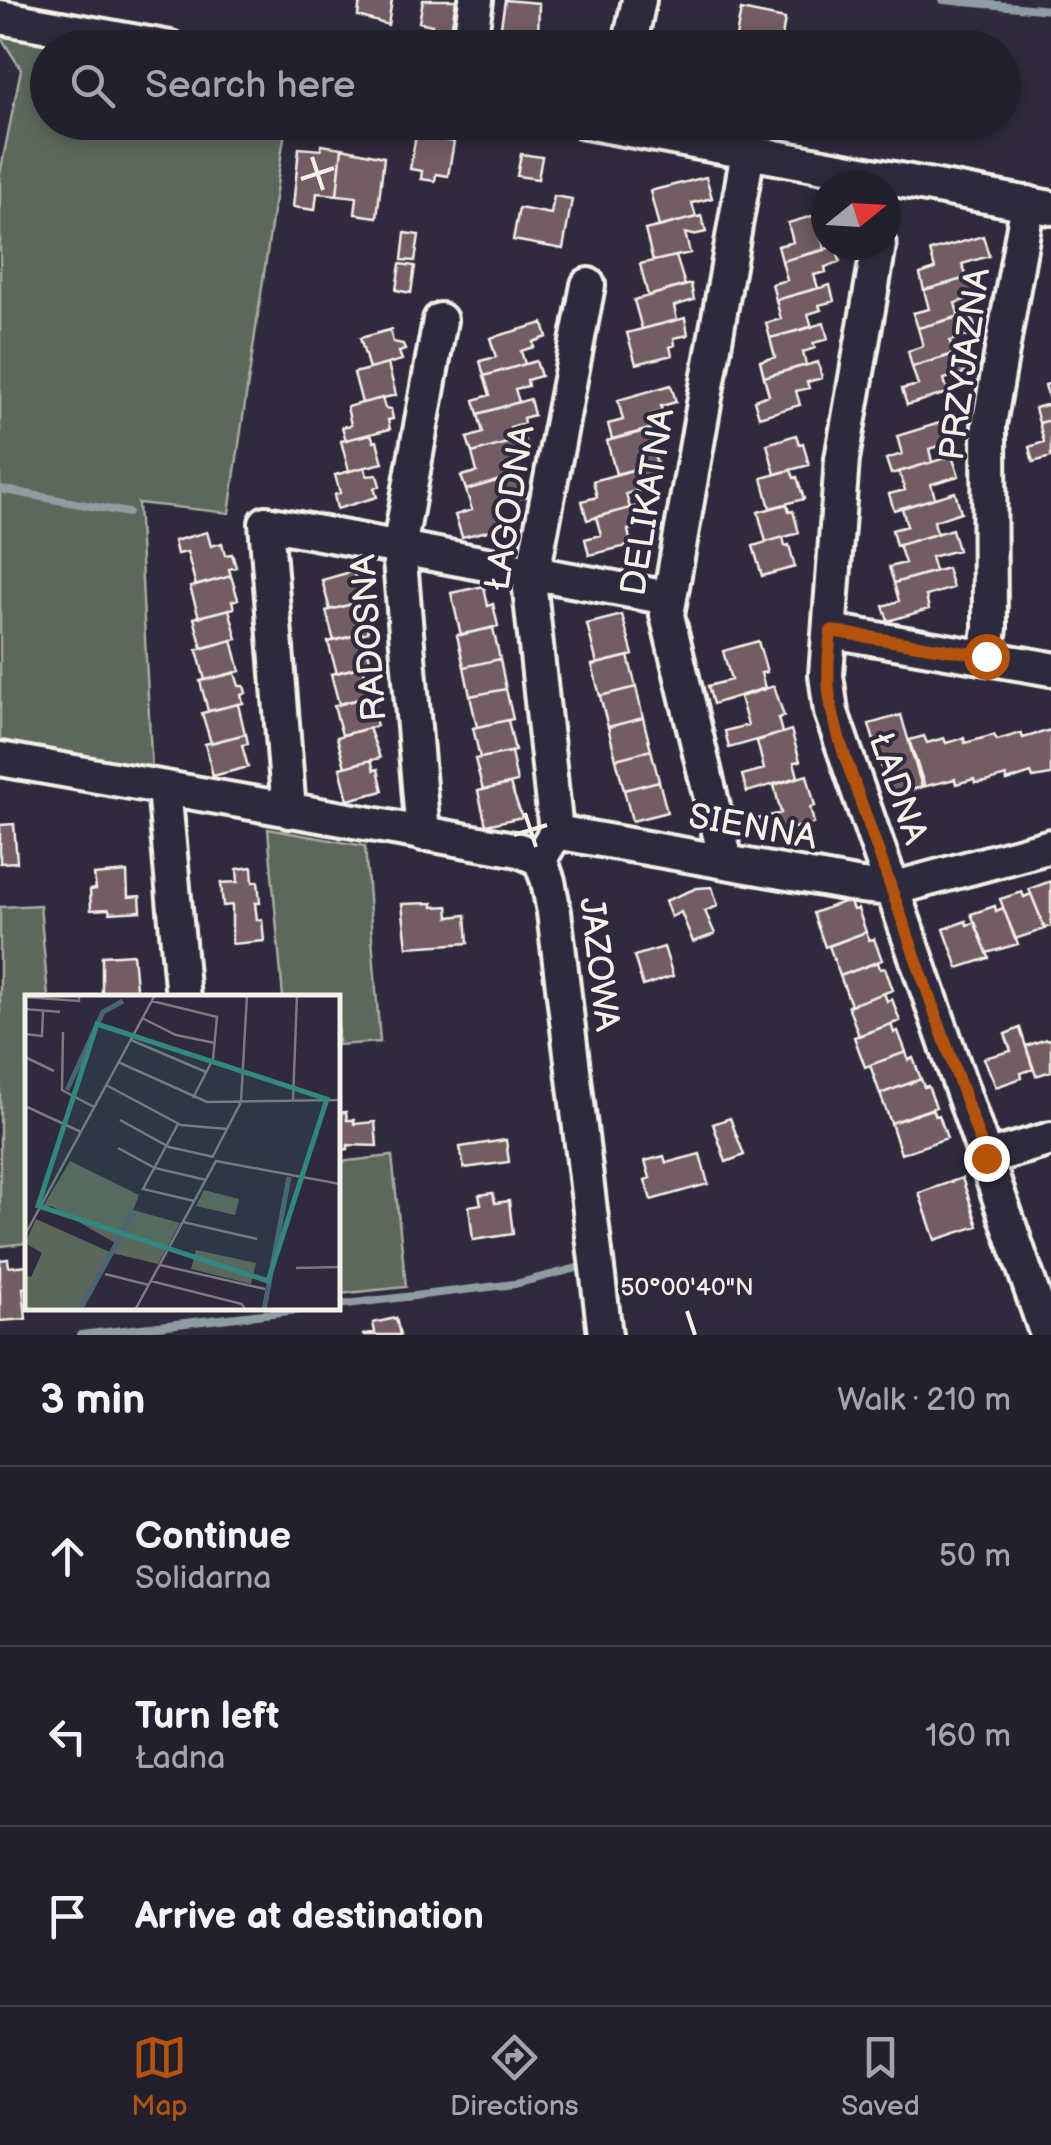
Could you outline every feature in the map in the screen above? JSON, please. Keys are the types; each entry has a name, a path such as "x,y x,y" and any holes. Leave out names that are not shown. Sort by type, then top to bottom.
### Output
{"street":[{"path":"472,30 476,0"},
{"path":"633,30 639,0"},
{"path":"0,16 67,14 115,30"},
{"path":"686,140 811,170"},
{"name":"DELIKATNA","path":"726,861 667,615 748,152"},
{"path":"901,193 1040,206"},
{"name":"PRZYJAZNA","path":"986,656 990,628 990,425 1040,206"},
{"name":"ŁADNA","path":"876,260 842,459 826,675 831,712 1047,1335"},
{"name":"ŁAGODNA","path":"548,846 530,588 588,284"},
{"name":"RADOSNA","path":"423,834 399,550 440,320"},
{"path":"289,812 266,523 668,598"},
{"path":"831,631 1051,669"},
{"name":"JAZOWA","path":"0,759 519,850 548,846 548,882 605,1335"},
{"path":"164,788 182,995"},
{"name":"SIENNA","path":"548,846 726,861 892,889 1051,846"},
{"path":"986,1158 1051,1139"}],"green space":[{"path":"0,29 30,35 30,140 284,140 229,513 138,503 152,774 0,746 0,174 21,69 0,36"},
{"path":"268,829 365,846 380,1042 340,1045 340,995 283,995"},
{"path":"40,905 48,995 25,995 25,1243 0,1246 0,907"},
{"path":"392,1156 406,1287 340,1294 340,1162"}],"building":[{"path":"360,0 392,0 388,25 358,16"},
{"path":"423,0 456,0 451,30 431,30 432,25 419,22"},
{"path":"505,0 539,3 538,30 500,30"},
{"path":"741,10 785,19 783,30 737,30"},
{"path":"415,140 454,142 448,176 436,174 435,181 421,179 422,171 410,169"},
{"path":"321,145 342,148 337,195 317,193 315,210 293,207 299,148 321,150"},
{"path":"342,148 384,157 377,217 355,214 357,197 337,195"},
{"path":"521,154 542,157 538,179 517,176"},
{"path":"706,177 712,198 692,203 696,217 659,227 650,191"},
{"path":"554,196 572,199 563,249 513,240 519,208 551,214"},
{"path":"701,216 706,232 685,233 690,253 653,261 645,230"},
{"path":"811,216 811,254 782,261 778,246 793,242 788,223"},
{"path":"405,233 419,235 415,261 402,260"},
{"path":"983,236 989,256 962,264 967,278 924,290 920,274 935,269 930,251"},
{"path":"811,253 811,260 840,262 814,275 818,288 776,300 772,284 787,280 782,261"},
{"path":"676,256 685,285 648,296 640,264"},
{"path":"400,264 415,266 411,293 396,290"},
{"path":"976,275 982,295 955,303 959,317 918,328 913,313 929,309 924,290"},
{"path":"691,284 694,300 674,306 677,320 642,329 634,300"},
{"path":"830,285 834,301 819,305 821,310 808,314 812,327 770,338 766,323 781,319 776,300"},
{"path":"970,313 977,333 950,341 953,354 912,367 908,351 923,346 918,328"},
{"path":"685,318 688,335 674,338 672,355 636,364 627,333"},
{"path":"543,323 547,337 521,351 525,364 484,376 480,361 496,357 490,338"},
{"path":"824,323 828,339 813,343 815,348 803,352 806,365 764,377 760,361 775,357 770,338"},
{"path":"393,329 393,342 403,344 405,350 399,352 402,360 369,369 360,338"},
{"path":"965,351 971,371 944,379 948,393 907,405 902,389 918,385 912,367"},
{"path":"536,361 541,376 527,380 528,386 515,389 519,402 478,414 474,400 490,395 484,376"},
{"path":"818,362 822,378 807,382 809,388 796,391 800,405 759,417 754,400 769,395 764,377"},
{"path":"388,364 396,395 362,403 354,373"},
{"path":"1051,383 1051,420 1039,423 1035,408 1050,404 1045,385"},
{"path":"671,385 676,402 661,406 662,412 650,415 654,428 612,439 608,424 623,420 618,400"},
{"path":"382,398 385,408 391,409 390,429 346,440 342,427 351,425 347,407"},
{"path":"530,399 534,415 510,427 514,441 472,453 467,438 483,433 478,414"},
{"path":"949,420 955,441 929,449 932,462 891,474 886,459 902,454 897,436"},
{"path":"1051,420 1051,457 1033,462 1029,447 1044,442 1039,423"},
{"path":"649,430 657,463 616,474 607,441"},
{"path":"371,434 383,463 349,471 341,441"},
{"path":"796,435 799,444 803,443 809,465 775,474 767,444"},
{"path":"524,438 529,454 517,457 519,462 503,466 507,478 466,490 461,476 477,472 472,453"},
{"path":"952,456 959,476 931,484 935,498 894,510 889,494 905,490 899,472"},
{"path":"655,464 659,480 641,484 645,489 626,494 630,508 587,520 582,501 597,497 593,481"},
{"path":"365,467 367,476 377,475 377,497 337,509 334,495 340,493 335,475"},
{"path":"791,470 804,499 770,508 762,478"},
{"path":"521,474 528,496 498,505 504,527 462,537 455,515 472,510 466,490"},
{"path":"955,492 961,512 934,521 937,534 896,546 892,530 907,526 902,508"},
{"path":"649,503 653,518 628,530 631,545 589,555 585,539 601,535 596,517"},
{"path":"787,504 799,533 766,542 758,512"},
{"path":"952,529 958,550 931,557 935,571 894,583 889,567 905,563 899,545"},
{"path":"207,532 211,546 222,543 225,555 232,554 236,567 229,569 231,576 196,586 187,552 177,554 174,541"},
{"path":"783,537 795,567 762,576 753,546"},
{"path":"947,568 953,588 926,596 929,609 888,621 883,606 899,601 894,583"},
{"path":"357,570 356,580 360,578 366,600 330,610 322,580"},
{"path":"231,576 238,599 232,601 234,608 199,617 190,587"},
{"path":"489,585 484,587 488,606 493,604 498,626 461,635 451,593"},
{"path":"356,603 359,611 363,610 368,632 334,641 326,611"},
{"path":"229,609 237,639 202,648 194,618"},
{"path":"622,615 633,655 597,664 587,624"},
{"path":"493,628 500,659 464,667 457,635"},
{"path":"360,634 371,664 337,673 328,642"},
{"path":"232,640 240,671 205,680 197,650"},
{"path":"758,641 767,672 761,673 765,688 713,704 708,686 731,680 723,651"},
{"path":"628,656 636,687 600,696 592,665"},
{"path":"500,659 506,689 470,696 464,667"},
{"path":"363,666 375,695 339,704 331,674"},
{"path":"235,673 246,693 241,695 243,703 208,711 200,681"},
{"path":"774,686 784,716 778,718 782,733 729,748 725,731 748,725 740,697"},
{"path":"636,687 643,718 608,727 600,696"},
{"path":"506,689 513,719 477,727 470,696"},
{"path":"373,695 377,726 342,735 334,706"},
{"path":"238,704 245,734 211,743 202,713"},
{"path":"901,715 922,787 890,796 869,724"},
{"path":"643,718 651,750 616,759 608,727"},
{"path":"508,720 515,751 480,758 473,728"},
{"path":"369,728 380,758 345,767 337,737"},
{"path":"791,730 800,761 794,762 798,777 747,792 742,775 764,769 757,741"},
{"path":"1051,730 1051,775 1033,778 1031,773 1007,781 1006,776 956,784 955,779 922,787 909,740 924,736 927,743 944,738 946,743 964,738 965,743 994,735 997,740 1021,733 1023,738"},
{"path":"246,734 248,744 242,745 248,767 213,776 205,744"},
{"path":"651,750 659,781 624,790 616,759"},
{"path":"511,752 517,782 483,790 475,759"},
{"path":"371,760 374,770 378,769 383,791 348,800 340,768"},
{"path":"807,775 815,806 810,807 814,823 761,836 758,819 781,813 774,785"},
{"path":"659,781 667,812 632,821 624,790"},
{"path":"510,784 522,817 486,825 478,791"},
{"path":"14,824 17,862 0,863 0,825"},
{"path":"252,867 253,882 258,881 260,903 255,903 257,920 262,919 264,941 232,944 232,905 223,906 221,883 238,882 237,869"},
{"path":"127,872 128,897 140,896 141,911 91,910 90,890 96,889 94,875"},
{"path":"1051,881 1051,926 1045,928 1029,889"},
{"path":"712,887 718,906 705,911 715,934 693,942 681,912 671,917 665,901 697,888"},
{"path":"1022,892 1024,897 1031,894 1045,929 1015,939 1000,899"},
{"path":"849,900 853,910 858,909 866,932 825,947 813,913"},
{"path":"433,903 433,907 448,906 449,917 466,915 468,943 407,947 402,904"},
{"path":"995,906 996,911 1003,908 1018,944 987,953 971,914"},
{"path":"966,921 967,925 975,922 989,958 958,968 944,929"},
{"path":"866,932 869,940 874,939 882,960 840,976 829,946"},
{"path":"664,947 673,976 643,986 634,956"},
{"path":"133,954 137,995 102,995 102,956"},
{"path":"878,962 880,969 885,968 893,990 851,1005 840,976"},
{"path":"884,993 887,1001 892,999 900,1021 859,1036 848,1006"},
{"path":"891,1024 906,1052 865,1067 854,1037"},
{"path":"1020,1028 1033,1069 1021,1073 1022,1078 996,1087 984,1058 1011,1051 1005,1034"},
{"path":"1051,1040 1051,1071 1036,1076 1026,1046"},
{"path":"906,1052 908,1060 913,1058 921,1079 880,1094 870,1065"},
{"path":"921,1079 936,1107 891,1123 880,1094"},
{"path":"932,1109 935,1116 939,1115 947,1138 901,1154 891,1123"},
{"path":"346,1112 347,1120 354,1120 354,1124 375,1122 377,1146 348,1145 348,1149 340,1150 340,1113"},
{"path":"730,1118 744,1155 726,1162 713,1124"},
{"path":"506,1140 509,1162 464,1168 460,1147"},
{"path":"700,1154 708,1184 651,1200 645,1161 664,1156 666,1163"},
{"path":"962,1178 978,1226 935,1240 919,1193"},
{"path":"493,1193 495,1203 509,1201 513,1234 473,1240 469,1206 481,1204 479,1195"},
{"path":"8,1259 9,1267 25,1265 26,1319 0,1321 0,1260"},
{"path":"396,1318 400,1335 362,1335 375,1332 373,1323"}],"waterway":[{"path":"943,0 1051,10"},
{"path":"0,489 128,513"},
{"path":"340,1305 515,1284 581,1267 582,1276"},
{"path":"80,1335 299,1310"}],"route":[{"path":"986,656 831,631 826,675 831,712 844,754 986,1158"}]}
